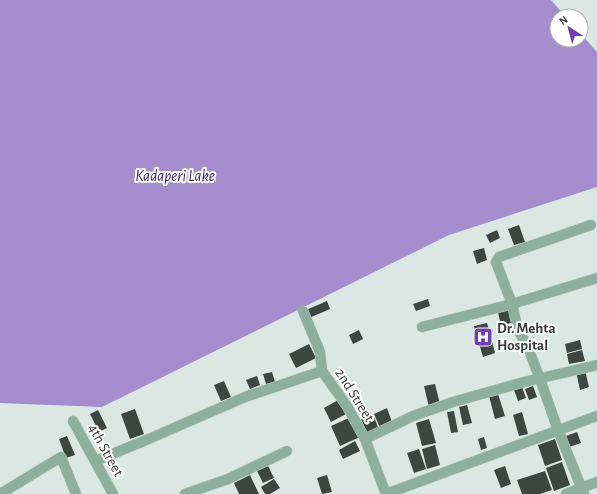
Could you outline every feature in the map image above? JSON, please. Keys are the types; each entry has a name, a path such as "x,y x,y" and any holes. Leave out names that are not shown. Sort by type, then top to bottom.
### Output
{"street":[{"path":"583,491 558,430 526,344 518,330 512,304 496,262 499,257 591,225"},
{"path":"422,327 512,304 597,278"},
{"name":"2nd Street","path":"303,311 320,352 322,371 347,406 365,439 386,494"},
{"path":"365,439 413,416 453,402 597,365"},
{"path":"95,461 144,442 245,397 322,371"},
{"path":"386,494 597,416"},
{"name":"4th Street","path":"73,421 113,494"},
{"path":"185,494 228,479 286,451"},
{"path":"0,494 61,457 76,494"},
{"path":"566,494 583,491 597,482"}],"water":[{"name":"Kadaperi Lake","path":"0,0 551,0 558,8 549,8 549,48 589,48 589,43 597,52 597,187 449,235 102,407 0,403"}],"building":[{"path":"519,225 525,242 514,245 508,229"},
{"path":"497,230 500,238 490,243 486,235"},
{"path":"484,248 487,260 477,264 473,251"},
{"path":"428,299 430,306 416,311 413,304"},
{"path":"327,301 330,309 309,318 306,310"},
{"path":"510,309 514,322 501,326 498,312"},
{"path":"487,323 495,353 483,357 474,326"},
{"path":"359,330 363,339 353,344 349,335"},
{"path":"580,340 582,349 567,353 565,344"},
{"path":"309,344 316,358 296,368 289,354"},
{"path":"582,350 585,361 569,364 567,354"},
{"path":"585,370 589,387 580,390 576,372"},
{"path":"272,372 275,382 266,384 263,374"},
{"path":"257,376 260,385 250,389 246,380"},
{"path":"224,381 231,397 221,401 214,385"},
{"path":"435,384 440,404 429,407 424,386"},
{"path":"533,386 537,397 529,400 525,389"},
{"path":"522,387 526,398 518,401 514,390"},
{"path":"498,394 505,416 495,419 489,396"},
{"path":"340,399 348,413 331,422 324,408"},
{"path":"467,405 472,423 463,425 459,407"},
{"path":"387,408 393,425 381,430 374,414"},
{"path":"135,409 144,434 130,439 121,414"},
{"path":"98,410 107,428 99,432 90,414"},
{"path":"454,411 458,432 451,433 447,412"},
{"path":"522,412 528,434 519,436 513,415"},
{"path":"373,414 379,430 368,435 361,419"},
{"path":"351,417 360,437 340,446 331,426"},
{"path":"429,419 436,443 422,446 416,423"},
{"path":"577,432 581,443 566,448 563,437"},
{"path":"67,436 75,455 66,458 59,439"},
{"path":"484,437 487,448 481,450 478,439"},
{"path":"555,439 562,460 545,466 538,445"},
{"path":"355,441 360,451 343,459 339,450"},
{"path":"435,445 440,465 427,469 422,449"},
{"path":"419,449 426,469 414,473 407,453"},
{"path":"562,462 570,485 554,491 546,468"},
{"path":"268,466 274,478 263,483 257,471"},
{"path":"505,466 511,484 501,488 494,470"},
{"path":"545,471 552,490 540,494 522,494 517,480"},
{"path":"250,475 259,494 239,494 234,483"},
{"path":"327,475 332,492 322,494 317,478"},
{"path":"274,479 280,488 270,494 265,494 261,487"}],"place":[{"name":"Dr. Mehta Hospital","path":"483,337"}]}
